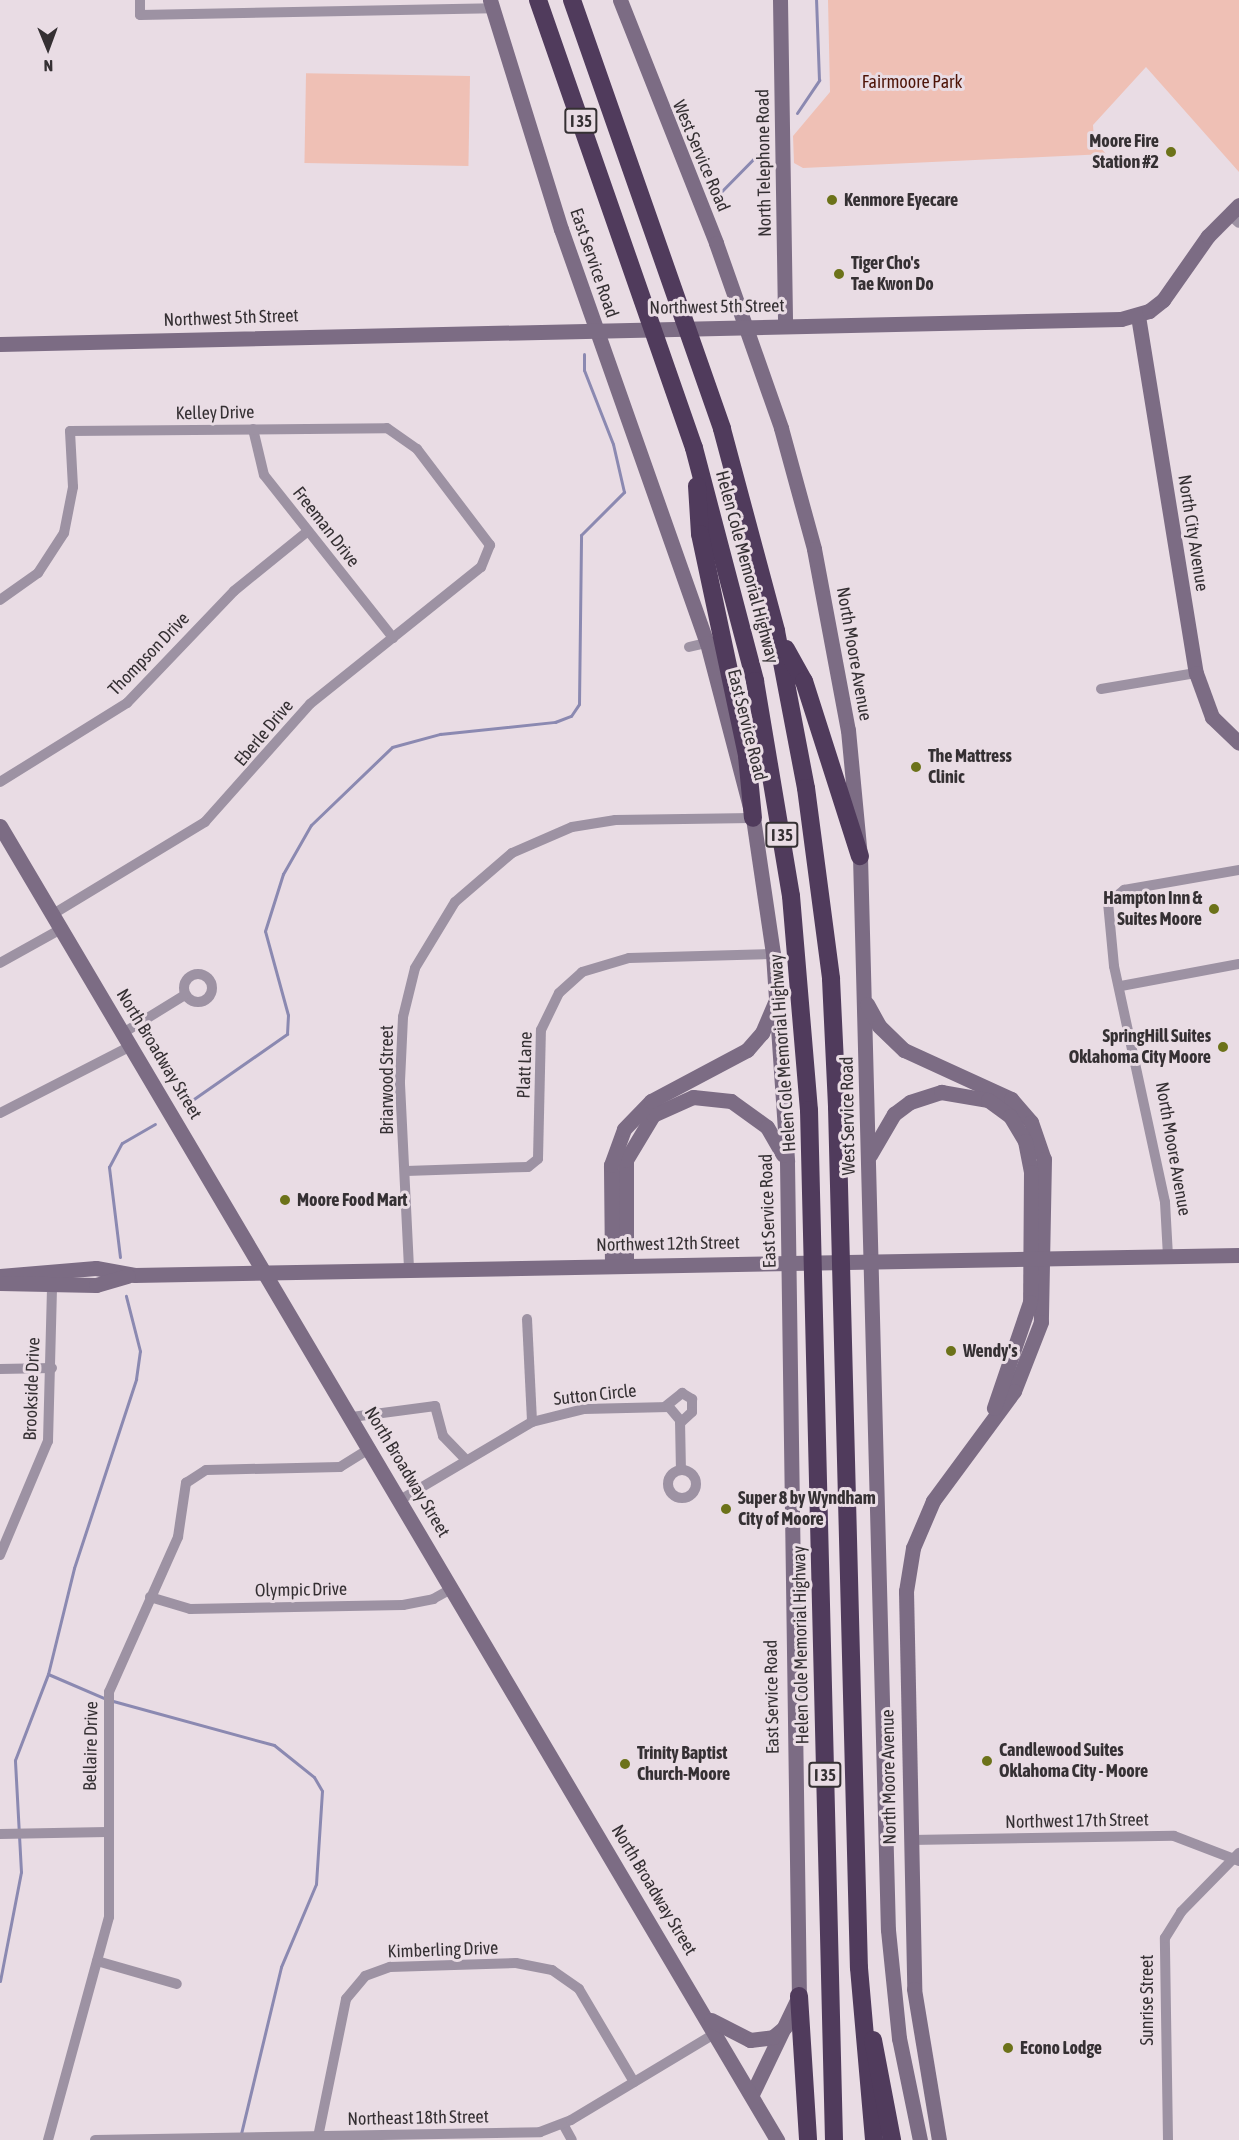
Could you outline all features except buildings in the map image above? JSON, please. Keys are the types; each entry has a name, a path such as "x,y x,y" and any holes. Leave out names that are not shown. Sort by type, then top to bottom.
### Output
{"highway":[{"name":"Helen Cole Memorial Highway","path":"538,0 672,376 694,448 755,681 801,983 812,1209 834,2140"},
{"name":"Helen Cole Memorial Highway","path":"572,0 701,365 776,631 806,788 831,979 859,1968 874,2140"},
{"path":"694,448 700,534 747,756 753,818"},
{"path":"776,631 804,681 860,856"},
{"path":"859,1968 892,2140"},
{"path":"799,1996 808,2140"}],"main road":[{"name":"West Service Road","path":"620,0 746,327"},
{"name":"North Telephone Road","path":"780,0 785,326"},
{"name":"East Service Road","path":"492,4 595,328 707,643 753,818 773,954 787,1162 799,1996"},
{"path":"1138,316 1163,300 1236,214"},
{"name":"Northwest 5th Street","path":"0,344 1138,316"},
{"name":"North City Avenue","path":"1138,316 1196,673 1212,717 1239,743"},
{"name":"North Moore Avenue","path":"746,327 796,481 829,615 848,730 860,856 864,1000"},
{"name":"North Broadway Street","path":"0,826 352,1417 777,2140"},
{"path":"619,1265 611,1165 624,1129 651,1101 747,1050 762,1033 777,995"},
{"name":"West Service Road","path":"864,1000 888,1930 896,2020 920,2140"},
{"path":"864,1000 879,1026 899,1046 999,1092 1031,1122 1044,1159 1039,1257"},
{"path":"868,1158 887,1123 909,1102 952,1091 988,1100 1010,1116 1025,1141 1031,1172 1039,1257"},
{"path":"619,1265 626,1160 643,1125 663,1108 704,1097 741,1106 767,1127 787,1162"},
{"name":"Northwest 12th Street","path":"134,1275 409,1268 1239,1255"},
{"name":"North Moore Avenue","path":"939,2140 914,1989 905,1623 909,1565 933,1501 982,1430 1014,1391 1041,1322 1039,1257"},
{"path":"0,1276 47,1270 96,1268 134,1275"},
{"path":"47,1270 52,1286"},
{"path":"0,1283 96,1286 134,1275"},
{"path":"752,2094 789,2023 799,1996"},
{"path":"706,2016 750,2040 773,2037 789,2023"}],"street":[{"path":"140,0 140,15 492,4"},
{"name":"Kelley Drive","path":"0,600 38,573 64,533 73,487 70,431 377,427 399,432 482,530 489,557"},
{"name":"Freeman Drive","path":"253,429 258,466 393,638"},
{"name":"Thompson Drive","path":"0,782 121,708 234,591 308,531"},
{"name":"Eberle Drive","path":"53,914 205,822 310,704 489,557"},
{"path":"689,646 707,643"},
{"path":"1101,689 1196,673"},
{"name":"Briarwood Street","path":"409,1268 400,1081 407,993 426,945 475,881 530,842 588,824 753,818"},
{"name":"North Moore Avenue","path":"1168,1256 1165,1202 1107,922 1112,898 1124,890 1239,870"},
{"path":"0,963 62,929"},
{"name":"Platt Lane","path":"406,1171 518,1167 538,1159 541,1030 559,993 582,972 629,958 773,954"},
{"path":"1121,986 1239,964"},
{"path":"123,1033 185,996"},
{"path":"0,1113 131,1046"},
{"name":"Brookside Drive","path":"0,1555 45,1454 52,1368 52,1286"},
{"path":"528,1319 532,1422"},
{"path":"0,1368 52,1368"},
{"name":"Sutton Circle","path":"400,1500 532,1422 584,1409 666,1406 682,1393 692,1399 692,1412 680,1424 681,1470"},
{"path":"352,1417 435,1406 443,1436 466,1460"},
{"path":"666,1406 680,1424"},
{"name":"Bellaire Drive","path":"48,2140 98,1961 109,1910 106,1716 109,1692 184,1522 185,1488 193,1474 340,1467 370,1448"},
{"name":"Olympic Drive","path":"150,1597 190,1609 403,1605 422,1603 453,1588"},
{"path":"5,1834 107,1832"},
{"name":"Northwest 17th Street","path":"910,1840 1174,1836 1237,1857"},
{"name":"Sunrise Street","path":"1168,2140 1165,1938 1181,1912 1237,1857"},
{"path":"98,1961 177,1984"},
{"name":"Kimberling Drive","path":"318,2137 346,1999 365,1976 390,1966 516,1963 552,1970 579,1989 634,2082"},
{"name":"Northeast 18th Street","path":"95,2140 532,2133 563,2124 716,2034"},
{"path":"563,2124 572,2140"}],"green space":[{"name":"Fairmoore Park","path":"828,0 1239,0 1239,172 1146,67 1093,125 1094,140 1106,154 803,168 794,163 793,136 830,92"},
{"path":"306,73 470,76 468,166 304,163"}],"waterway":[{"path":"797,113 819,80 816,0"},
{"path":"714,199 769,143"},
{"path":"188,1103 287,1034 288,1015 265,931 283,874 311,825 392,747 440,734 555,722 571,716 579,704 581,535 624,492 613,444 584,370 584,354"},
{"path":"120,1257 109,1167 122,1143 155,1124"},
{"path":"0,1981 21,1872 15,1760 48,1674 74,1568 136,1379 140,1351 126,1296"},
{"path":"48,1674 106,1699"},
{"path":"113,1701 274,1745 314,1777 322,1791 316,1884 281,1967 241,2133"}],"place":[{"name":"Moore Fire Station #2","path":"1171,152"},
{"name":"Kenmore Eyecare","path":"832,200"},
{"name":"Tiger Cho's Tae Kwon Do","path":"839,274"},
{"name":"The Mattress Clinic","path":"916,767"},
{"name":"Hampton Inn & Suites Moore","path":"1214,909"},
{"name":"SpringHill Suites Oklahoma City Moore","path":"1223,1047"},
{"name":"Moore Food Mart","path":"285,1200"},
{"name":"Wendy's","path":"951,1351"},
{"name":"Super 8 by Wyndham City of Moore","path":"726,1509"},
{"name":"Candlewood Suites Oklahoma City - Moore","path":"987,1761"},
{"name":"Trinity Baptist Church-Moore","path":"625,1764"},
{"name":"Econo Lodge","path":"1008,2048"}]}
